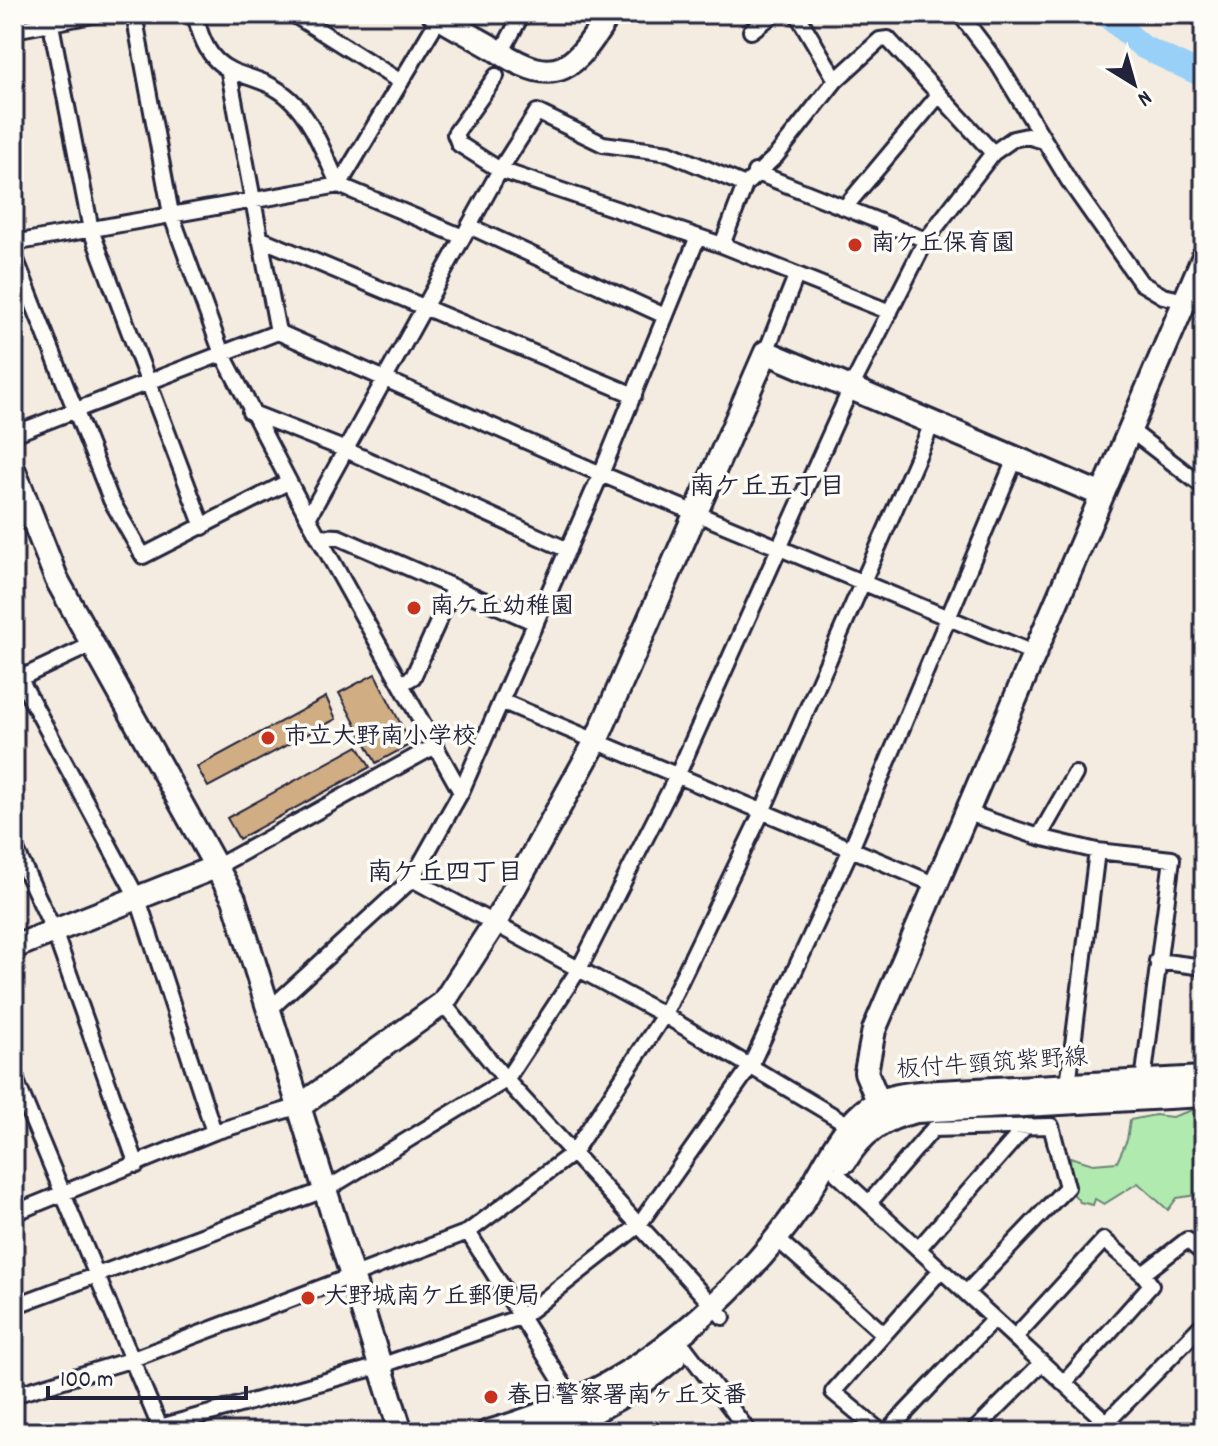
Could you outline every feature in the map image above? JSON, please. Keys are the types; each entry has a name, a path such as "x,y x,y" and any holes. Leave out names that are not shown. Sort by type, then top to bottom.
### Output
{"street":[{"path":"14,30 50,18 98,14"},
{"path":"134,14 171,214 221,351 288,482 461,792"},
{"path":"195,14 199,34 208,50 229,73 269,85 302,111 339,185"},
{"path":"293,14 401,82"},
{"path":"501,53 522,14"},
{"path":"339,185 437,16 519,66 539,72 572,63 587,50 609,14"},
{"path":"751,31 774,14"},
{"path":"797,14 836,80"},
{"path":"960,14 998,64 1044,141 1141,283 1163,296 1194,302"},
{"path":"50,18 91,230 203,527"},
{"path":"722,245 745,185 755,172 776,156 836,80 880,40 888,39 993,153"},
{"path":"229,73 278,332"},
{"path":"496,76 455,134 459,144 500,170 722,245 890,312"},
{"path":"846,206 938,96"},
{"path":"308,518 500,170 537,112 603,144 669,153 745,185"},
{"path":"14,1306 327,1189 506,1080 579,969 677,776 850,390 926,240 993,153 1013,139 1027,136 1044,141"},
{"path":"755,172 926,240"},
{"path":"14,243 339,185 466,232 665,316"},
{"path":"259,238 634,395"},
{"path":"271,1008 412,879 461,792 601,474 697,239"},
{"path":"14,255 111,500 143,556 288,482"},
{"path":"882,1111 866,1072 874,1030 1129,429 1194,302 1204,256"},
{"path":"14,1213 214,1132 300,1106 443,1003 496,921 596,741 766,352 796,276"},
{"path":"14,434 221,351 278,332 601,474 1033,653"},
{"path":"766,352 1102,495"},
{"path":"250,412 346,450 568,550"},
{"path":"14,1395 130,1360 468,1232 573,1153 664,1015 762,812 932,424"},
{"path":"1129,429 1204,487"},
{"path":"14,1076 161,1430 380,1366 523,1316 638,1226 750,1067 851,849 1015,459"},
{"path":"14,471 57,580 218,866 246,930 401,1432"},
{"path":"318,536 338,537 536,623"},
{"path":"401,684 413,677 453,589"},
{"path":"93,644 17,680 138,899 214,1132"},
{"path":"501,701 934,884"},
{"path":"14,947 218,866 435,746"},
{"path":"1039,837 1075,774"},
{"path":"965,812 1039,837 1097,851 1172,859 1142,1090"},
{"path":"14,846 54,931 137,1165"},
{"path":"1068,1085 1097,851"},
{"path":"412,879 496,921 664,1015 857,1131"},
{"path":"1157,961 1204,967"},
{"path":"443,1003 506,1080 718,1312"},
{"name":"板付牛頸筑紫野線","path":"882,1111 916,1111 1142,1090 1204,1078"},
{"name":"板付牛頸筑紫野線","path":"782,1243 798,1210 857,1131 882,1111 920,1093 1068,1085 1204,1095"},
{"path":"919,1248 1026,1126"},
{"path":"869,1203 933,1129 1051,1126 1067,1187 966,1293"},
{"name":"板付牛頸筑紫野線","path":"549,1432 633,1372 679,1344 718,1312 782,1243 837,1174 857,1131"},
{"path":"837,1174 1112,1427"},
{"path":"468,1232 523,1316 577,1411"},
{"path":"1015,1337 1104,1240 1143,1274 1151,1285 1064,1383"},
{"path":"1143,1274 1187,1240 1204,1254"},
{"path":"782,1243 884,1334"},
{"path":"941,1270 833,1392 884,1432 994,1319"},
{"path":"1092,1432 1112,1427 1204,1323"},
{"path":"679,1344 742,1430"},
{"path":"973,1432 1042,1363"},
{"name":"板付牛頸筑紫野線","path":"488,1432 577,1411"}],"green space":[{"path":"1204,1106 1204,1194 1177,1198 1168,1210 1138,1183 1104,1204 1095,1199 1093,1205 1080,1202 1060,1177 1071,1171 1070,1157 1093,1164 1117,1162 1127,1140 1130,1120 1155,1115 1172,1117"}],"building":[{"path":"375,674 411,744 376,763 339,693"},
{"path":"326,697 336,719 208,787 197,767"},
{"path":"358,746 370,767 239,839 227,818"}],"waterway":[{"path":"1105,14 1143,47 1204,76"}],"place":[{"name":"南ケ丘保育園","path":"855,245"},
{"name":"南ケ丘幼稚園","path":"414,608"},
{"name":"市立大野南小学校","path":"268,738"},
{"name":"大野城南ケ丘郵便局","path":"308,1298"},
{"name":"春日警察署南ヶ丘交番","path":"491,1397"}],"district":[{"name":"南ケ丘五丁目","path":"767,488"},
{"name":"南ケ丘四丁目","path":"445,874"}]}
